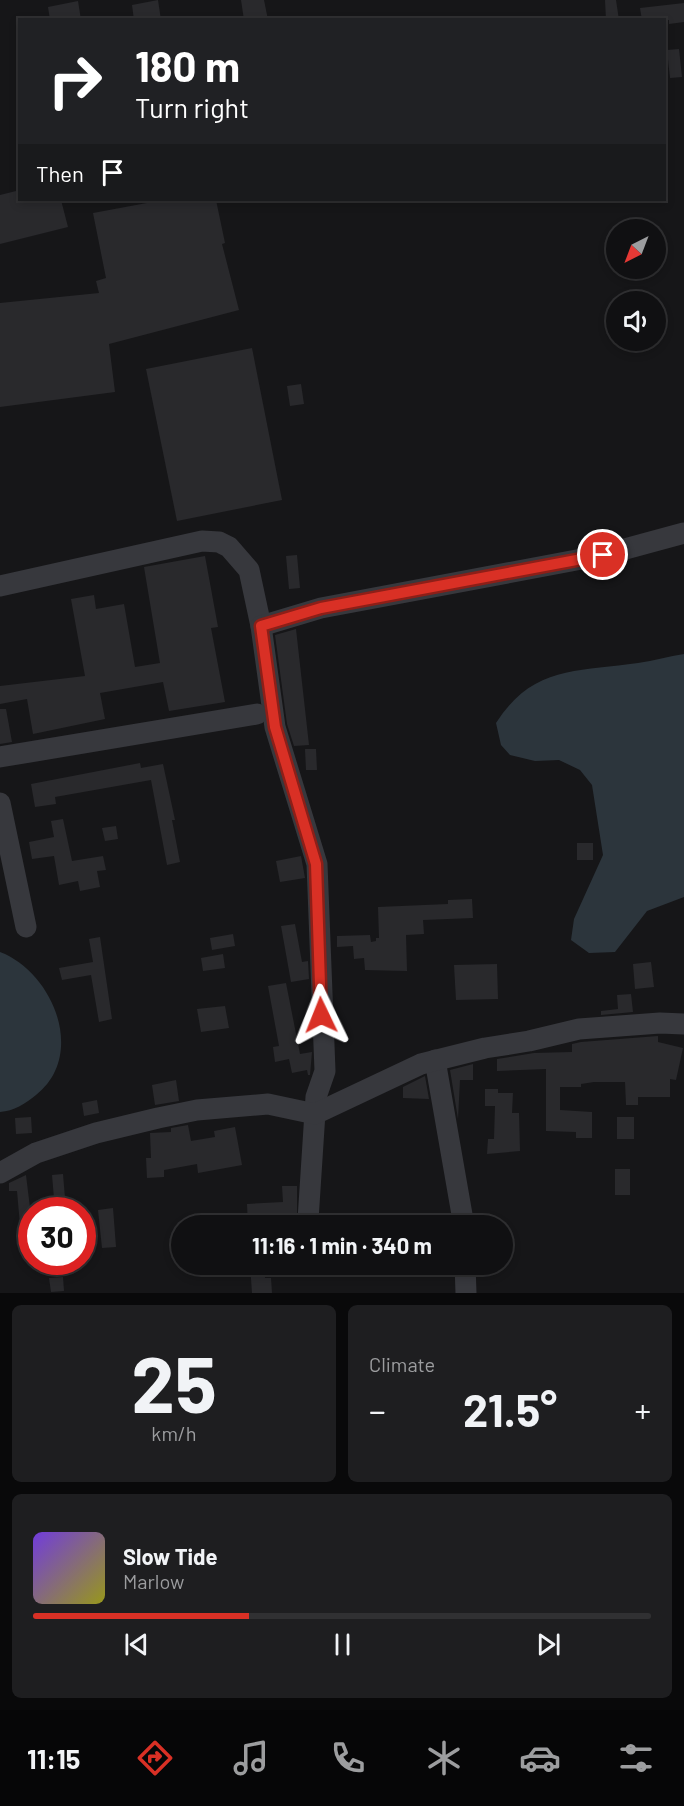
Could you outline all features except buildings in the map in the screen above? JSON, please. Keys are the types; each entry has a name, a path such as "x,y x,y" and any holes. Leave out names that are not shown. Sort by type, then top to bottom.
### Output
{"street":[{"path":"261,626 321,608 603,555 684,533"},
{"path":"0,586 202,541 219,542 229,547 249,570 261,626 275,727 316,864 325,1071 316,1097 308,1215"},
{"path":"0,757 257,714"},
{"path":"0,803 26,927"},
{"path":"0,1173 36,1153 86,1136 197,1110 268,1104 315,1114 392,1076 435,1060 579,1029 684,1024"},
{"path":"435,1060 462,1215"},
{"path":"465,1275 466,1293"}],"shaded area":[{"path":"684,654 684,897 647,911 615,952 589,953 571,940 574,919 603,855 592,785 580,770 559,760 535,761 510,755 501,745 496,723 510,704 525,690 541,681 576,671"},
{"path":"0,952 19,962 35,977 48,995 57,1016 61,1037 59,1059 51,1078 28,1101 15,1109 0,1112"}],"route":[{"path":"321,1015 316,864 275,727 261,626 321,608 603,555"}]}
